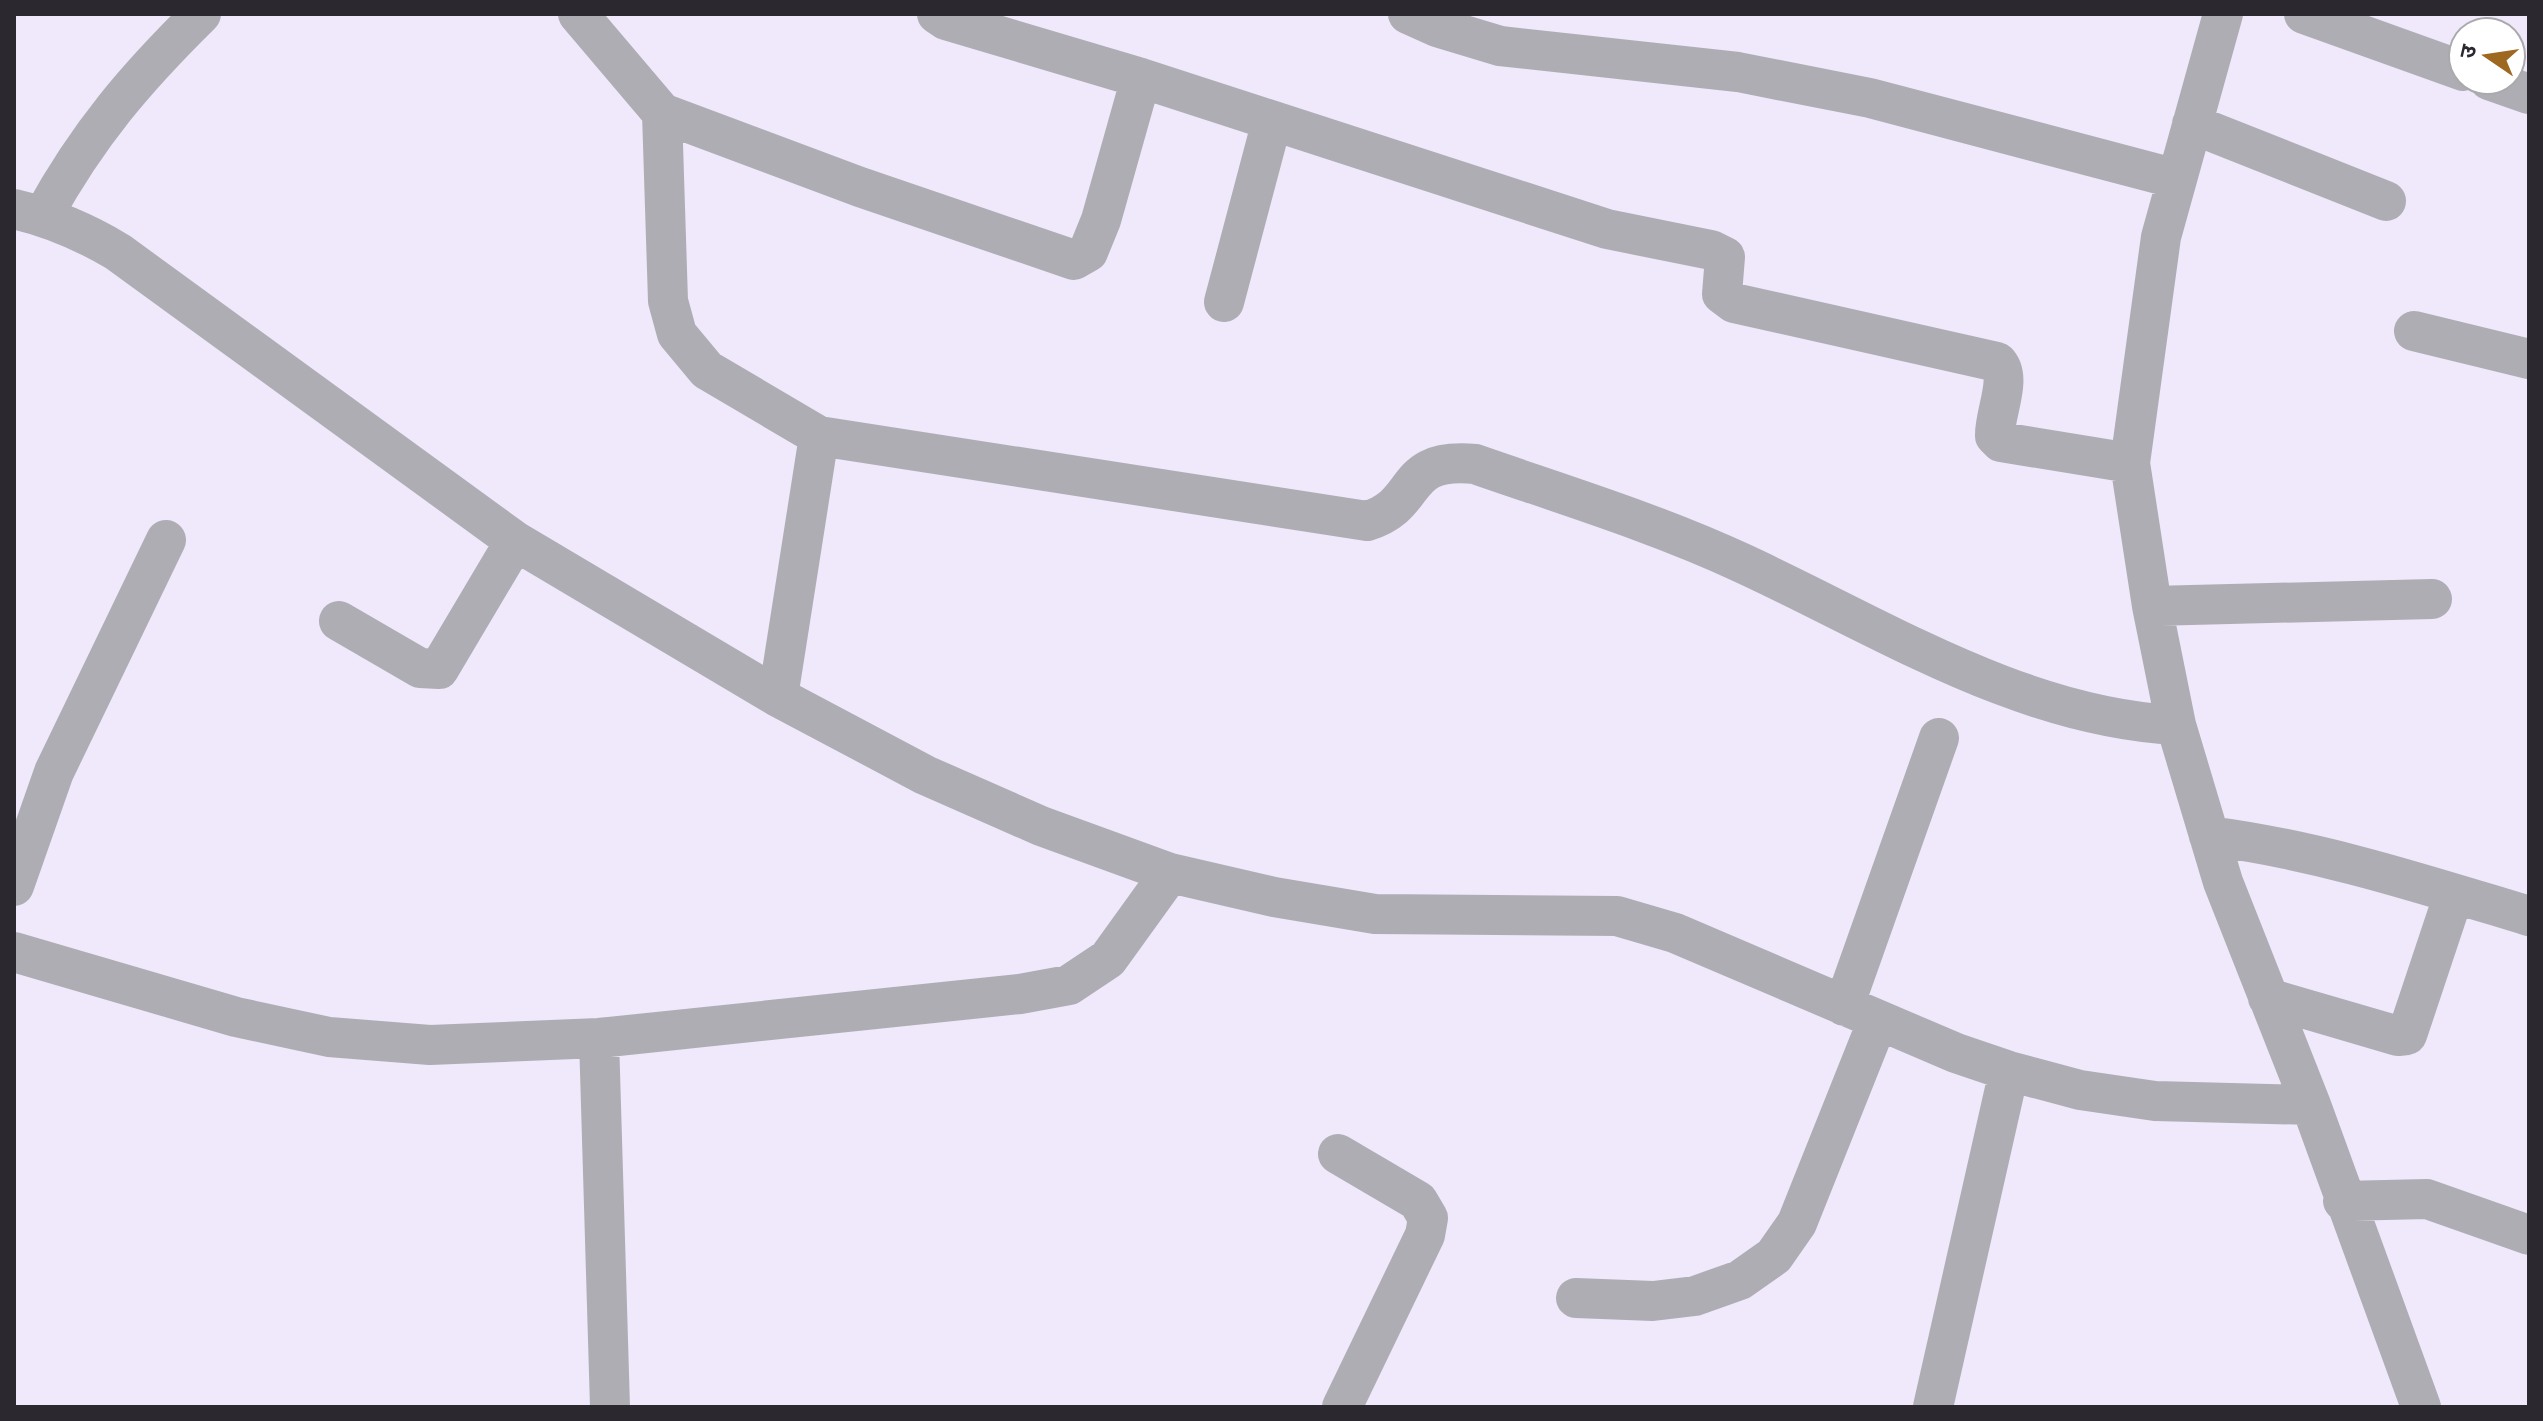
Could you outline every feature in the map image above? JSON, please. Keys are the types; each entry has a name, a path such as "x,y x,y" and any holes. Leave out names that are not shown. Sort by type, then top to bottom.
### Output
{"street":[{"path":"201,14 117,101 69,168 28,212 87,233 118,252 515,541 778,697 925,775 1041,826 1170,873 1274,897 1375,914 1617,916 1675,933 1861,1013 2009,1071 2080,1090 2155,1101 2311,1105"},
{"path":"578,14 662,113 860,187 1074,260 1088,252 1101,220 1141,78"},
{"path":"937,14 946,20 1141,78 1607,229 1720,253 1726,263 1722,294 1734,303 1997,362 2004,369 2005,376 1994,421 1995,436 2001,442 2130,463"},
{"path":"1408,14 1437,27 1500,46 1738,72 1870,98 2177,179"},
{"path":"2223,14 2161,237 2130,463 2152,606 2176,725 2223,882 2311,1105 2343,1201 2421,1407"},
{"path":"2304,14 2447,65"},
{"path":"662,113 668,301 677,334 707,370 819,436 1367,521 1395,507 1423,471 1452,462 1475,464 1616,513 1739,561 1977,675 2037,699 2093,715 2176,725"},
{"path":"1224,302 1272,121"},
{"path":"2192,124 2386,201"},
{"path":"2414,331 2529,359"},
{"path":"778,697 819,436"},
{"path":"14,886 54,772 166,540"},
{"path":"339,621 420,668 439,669 515,541"},
{"path":"2152,606 2432,599"},
{"path":"1576,1298 1653,1301 1695,1296 1740,1280 1774,1256 1797,1223 1861,1013 1939,738"},
{"path":"2209,836 2278,845 2529,916"},
{"path":"14,952 236,1017 329,1037 430,1045 599,1038 1020,994 1069,985 1108,959 1170,873"},
{"path":"2268,998 2398,1036 2407,1035 2454,894"},
{"path":"599,1038 610,1407"},
{"path":"1933,1407 2009,1071"},
{"path":"1338,1154 1418,1201 1428,1218 1425,1235 1342,1407"},
{"path":"2343,1201 2427,1199 2529,1235"}]}
